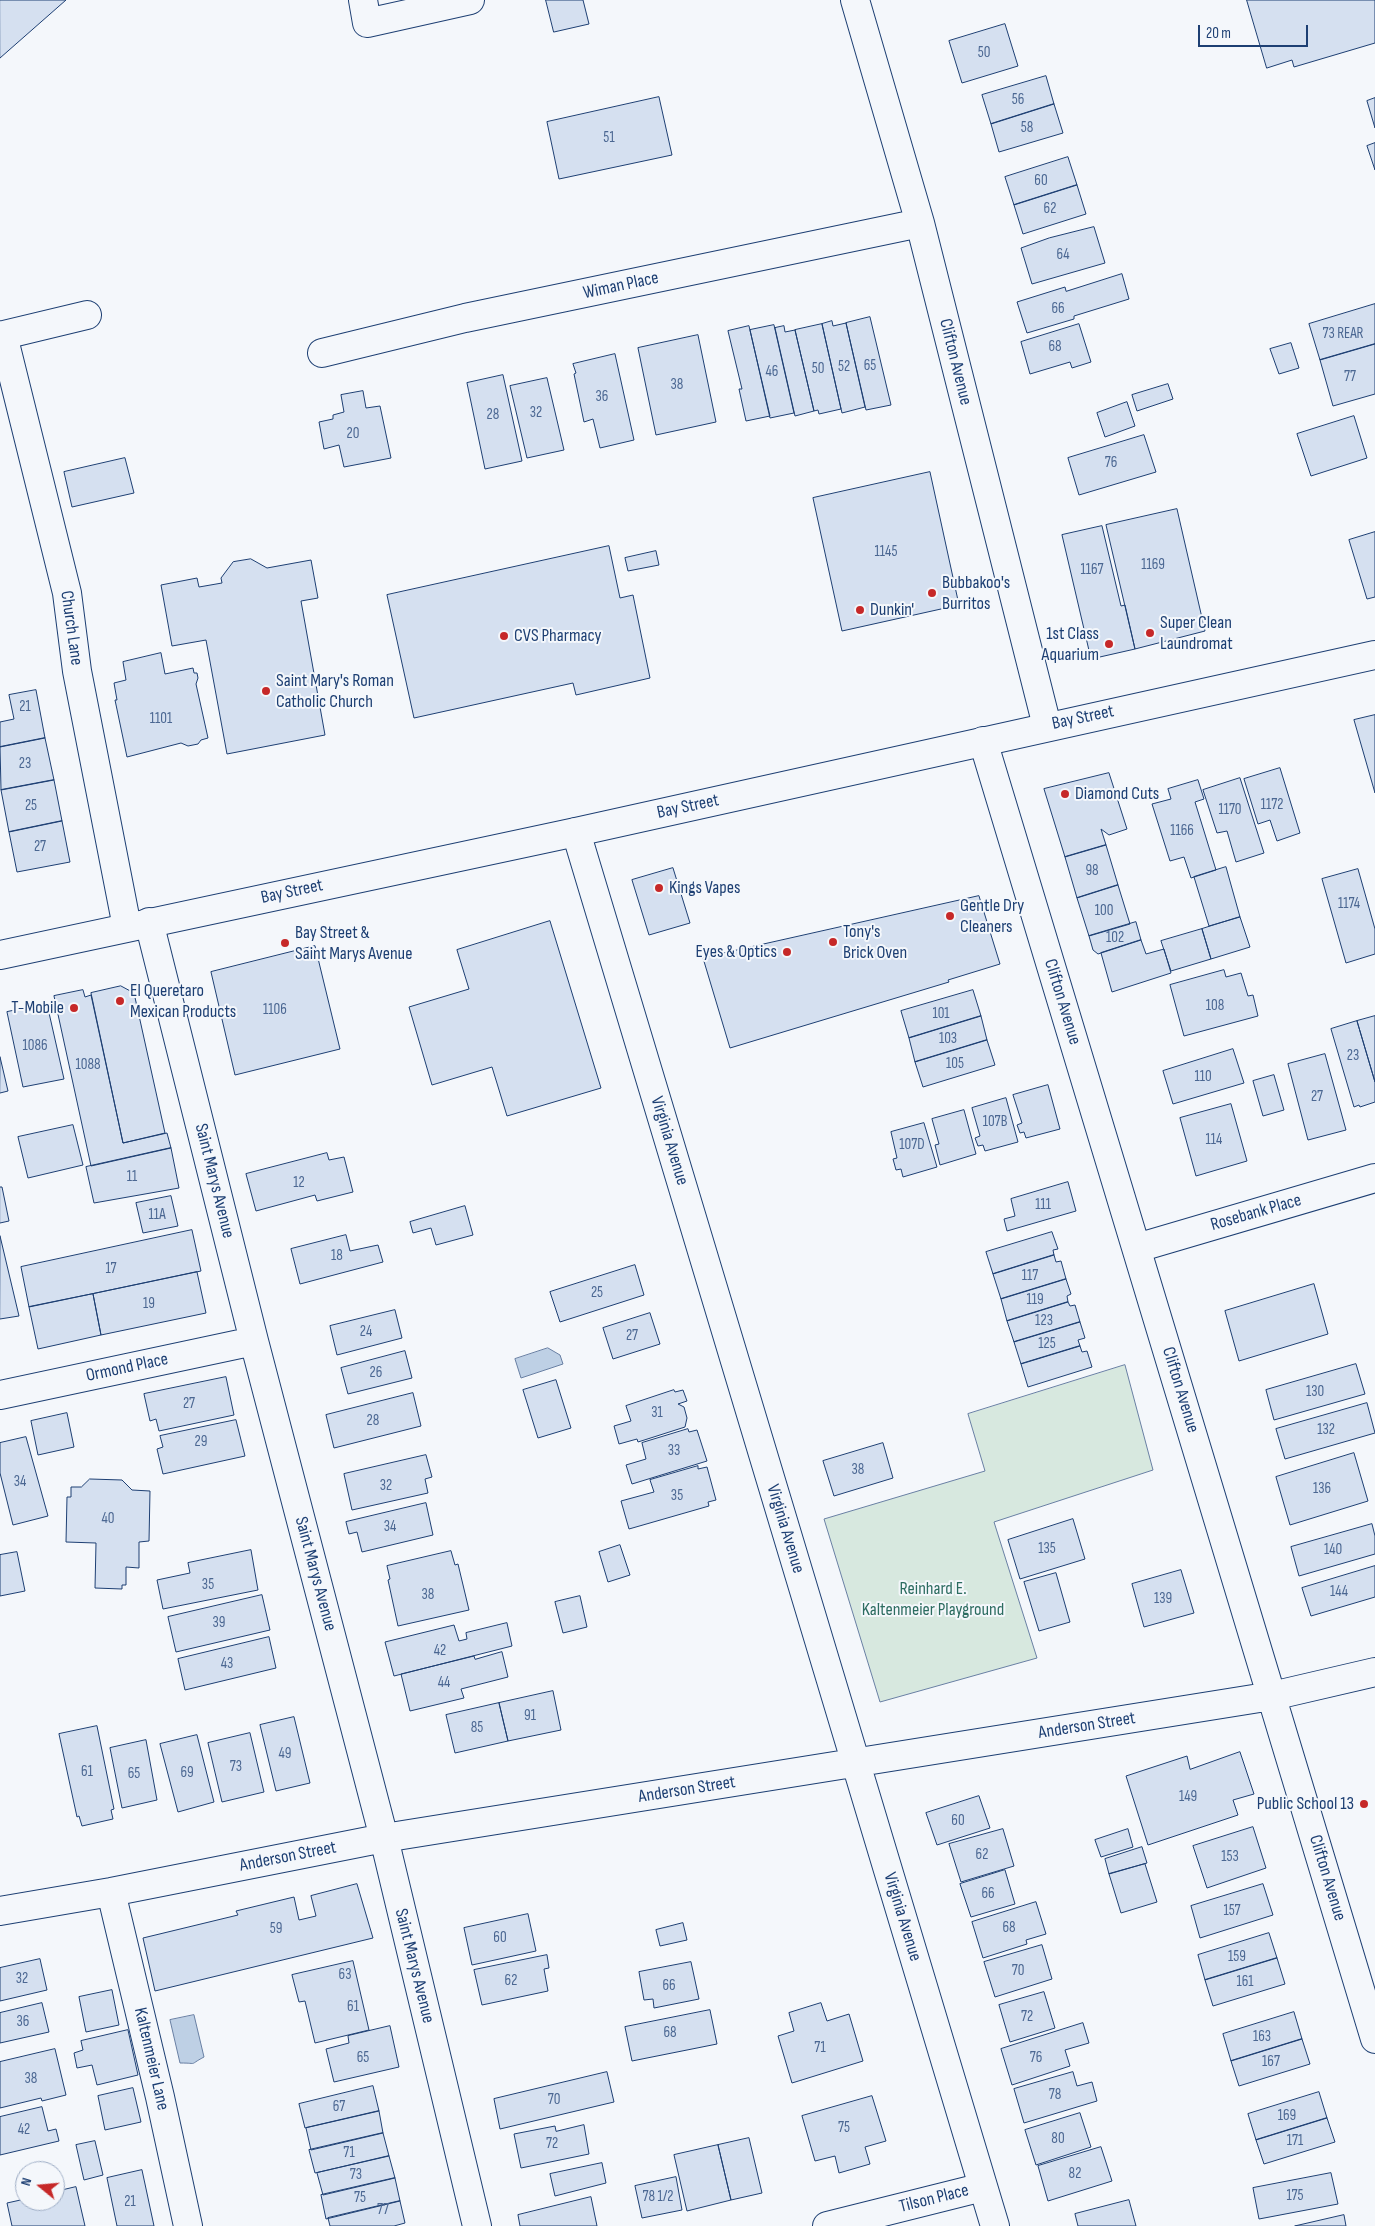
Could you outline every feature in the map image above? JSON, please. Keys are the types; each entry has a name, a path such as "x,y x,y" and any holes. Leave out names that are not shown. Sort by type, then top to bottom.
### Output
{"street":[{"path":"365,11 470,0"},
{"name":"Clifton Avenue","path":"855,0 920,223 1047,726"},
{"name":"Wiman Place","path":"322,353 466,318 920,223"},
{"path":"2,336 88,315"},
{"name":"Church Lane","path":"2,336 67,593 77,671 138,924"},
{"name":"Bay Street","path":"0,955 576,832 1047,726 1375,655"},
{"name":"Clifton Avenue","path":"983,741 1375,2039"},
{"name":"Virginia Avenue","path":"576,832 995,2226"},
{"name":"Saint Marys Avenue","path":"138,924 254,1341 384,1838 477,2226"},
{"name":"Rosebank Place","path":"1137,1248 1375,1178"},
{"name":"Ormond Place","path":"0,1395 254,1341"},
{"name":"Anderson Street","path":"0,1911 111,1892 384,1838 1272,1696 1375,1672"},
{"name":"Kaltenmeier Lane","path":"111,1892 160,2097 188,2226"},
{"name":"Tilson Place","path":"827,2226 983,2187"}],"green space":[{"name":"Reinhard E. Kaltenmeier Playground","path":"1125,1365 1153,1470 994,1522 1037,1658 880,1702 824,1519 985,1471 968,1414"}],"water":[{"path":"548,1348 560,1355 563,1364 521,1378 515,1359"},
{"path":"194,2015 204,2057 193,2063 180,2063 170,2020"}],"building":[{"path":"0,0 66,0 0,58"},
{"path":"546,0 583,0 589,24 554,32"},
{"path":"1247,0 1375,0 1375,43 1294,67 1292,60 1267,68"},
{"path":"1005,24 1018,66 962,83 949,41"},
{"path":"1046,76 1054,104 991,124 982,95"},
{"path":"659,97 672,155 559,179 547,122"},
{"path":"1375,98 1375,128 1367,101"},
{"path":"1054,104 1063,133 999,152 991,124"},
{"path":"1375,143 1375,170 1367,146"},
{"path":"1068,157 1077,185 1014,205 1005,177"},
{"path":"1077,185 1086,214 1023,234 1014,205"},
{"path":"1094,227 1105,263 1032,284 1021,248 1049,238"},
{"path":"1122,274 1129,299 1074,316 1074,319 1027,333 1017,302 1065,287 1066,291"},
{"path":"1375,304 1375,344 1320,360 1309,324"},
{"path":"870,317 891,405 866,410 846,323"},
{"path":"832,321 833,326 846,323 865,407 842,413 822,324"},
{"path":"822,324 841,409 819,414 818,410 814,411 795,330"},
{"path":"1079,324 1091,362 1072,368 1070,362 1030,374 1021,342"},
{"path":"774,325 794,413 770,418 750,330"},
{"path":"749,326 770,416 746,421 739,389 742,389 728,331"},
{"path":"784,326 785,332 795,330 814,411 795,416 775,328"},
{"path":"698,335 716,422 656,435 638,348"},
{"path":"1291,343 1299,368 1279,374 1270,349"},
{"path":"1375,344 1375,394 1333,406 1320,360"},
{"path":"615,354 634,440 600,448 593,419 584,422 573,364"},
{"path":"503,375 522,461 485,469 467,383"},
{"path":"547,378 564,450 527,458 510,386"},
{"path":"1168,384 1173,399 1137,411 1132,395"},
{"path":"363,391 366,408 380,406 391,458 344,467 339,445 324,449 319,422 333,419 333,415 344,412 341,395"},
{"path":"1127,402 1135,426 1105,437 1097,413"},
{"path":"1354,416 1367,458 1311,476 1297,434"},
{"path":"1144,435 1156,472 1079,495 1068,458"},
{"path":"125,458 134,493 72,507 64,472"},
{"path":"930,472 959,605 842,631 813,498"},
{"path":"1177,509 1205,631 1135,649 1106,525"},
{"path":"1102,526 1121,606 1125,605 1135,649 1091,659 1062,535"},
{"path":"1375,532 1375,597 1367,599 1349,540"},
{"path":"609,546 620,598 633,595 650,678 576,695 573,683 414,718 387,595"},
{"path":"656,551 659,565 628,571 625,558"},
{"name":"Saint Mary's Roman Catholic Church","path":"251,559 267,568 311,560 318,598 301,601 325,735 227,754 206,640 172,646 161,585 197,578 199,587 222,583 221,578 233,562"},
{"path":"161,653 165,674 193,668 194,673 197,673 196,684 208,738 201,740 198,744 188,746 181,743 127,757 115,700 117,700 114,683 126,680 123,662"},
{"path":"36,690 45,738 0,747 0,722 14,719 9,695"},
{"path":"1375,715 1375,793 1354,720"},
{"path":"45,738 54,780 1,790 0,747"},
{"path":"1280,768 1300,833 1277,841 1270,820 1258,824 1244,779"},
{"path":"1109,773 1127,829 1109,835 1101,829 1106,845 1065,857 1044,789"},
{"path":"1240,778 1264,853 1236,862 1227,831 1217,833 1203,790"},
{"path":"54,780 62,821 9,832 1,790"},
{"path":"1198,780 1204,799 1195,802 1216,870 1191,878 1184,857 1170,861 1152,804 1171,799 1168,789"},
{"path":"62,821 70,862 17,872 9,832"},
{"path":"1106,845 1118,885 1077,898 1065,857"},
{"path":"1226,867 1240,917 1209,926 1194,877"},
{"path":"673,868 690,923 649,935 632,880"},
{"path":"1358,869 1375,929 1375,954 1346,963 1322,879"},
{"path":"1118,885 1130,924 1089,936 1077,898"},
{"path":"979,896 1000,964 948,980 949,982 730,1048 703,958"},
{"path":"1240,917 1250,947 1211,959 1202,929"},
{"path":"550,921 601,1088 507,1116 492,1067 432,1085 409,1007 469,989 457,950"},
{"path":"1136,922 1141,940 1098,954 1093,950 1089,936"},
{"path":"1202,929 1211,959 1171,971 1161,941"},
{"path":"1141,940 1146,954 1164,949 1171,973 1112,992 1101,953"},
{"path":"315,946 340,1049 235,1075 211,972"},
{"path":"1224,970 1226,977 1241,973 1248,996 1253,995 1258,1016 1184,1036 1170,985"},
{"path":"121,986 134,993 165,1133 123,1143 91,993"},
{"path":"83,990 85,997 91,995 123,1143 167,1133 171,1148 91,1166 54,996"},
{"path":"973,990 981,1016 909,1038 901,1011"},
{"path":"47,1004 64,1079 23,1087 7,1012"},
{"path":"981,1016 987,1040 915,1062 909,1038"},
{"path":"1375,1016 1375,1082 1357,1021"},
{"path":"1357,1021 1375,1082 1375,1102 1354,1107 1331,1029"},
{"path":"987,1040 995,1065 923,1087 915,1062"},
{"path":"1233,1049 1244,1083 1173,1104 1163,1071"},
{"path":"1325,1054 1346,1130 1308,1140 1288,1064"},
{"path":"0,1057 8,1091 0,1093"},
{"path":"1274,1075 1284,1110 1263,1116 1253,1081"},
{"path":"1048,1085 1060,1129 1026,1138 1024,1132 1020,1133 1017,1125 1022,1123 1013,1095"},
{"path":"1006,1098 1018,1142 985,1151 983,1145 978,1146 975,1138 980,1136 972,1108"},
{"path":"1231,1104 1247,1161 1196,1176 1180,1118"},
{"path":"964,1110 976,1154 940,1165 935,1145 939,1144 932,1119"},
{"path":"924,1123 937,1167 903,1177 901,1169 896,1170 893,1159 897,1158 891,1132"},
{"path":"73,1125 83,1165 28,1178 18,1137"},
{"path":"171,1148 179,1188 94,1203 86,1167"},
{"path":"327,1153 329,1160 344,1157 353,1192 317,1201 315,1195 256,1211 246,1174"},
{"path":"1068,1182 1076,1211 1007,1231 1004,1219 1015,1216 1011,1199"},
{"path":"0,1187 2,1187 9,1221 0,1223"},
{"path":"171,1196 178,1226 143,1233 136,1203"},
{"path":"465,1206 473,1235 436,1245 431,1228 413,1233 410,1222"},
{"path":"192,1230 201,1271 29,1307 21,1267"},
{"path":"1052,1232 1058,1249 1053,1250 1054,1255 993,1274 986,1252"},
{"path":"346,1235 350,1251 378,1245 383,1262 300,1284 291,1249"},
{"path":"0,1236 19,1316 0,1319"},
{"path":"1054,1255 1056,1262 1061,1261 1066,1279 1001,1299 993,1274"},
{"path":"635,1265 644,1295 560,1322 550,1292"},
{"path":"197,1272 206,1313 101,1335 93,1294"},
{"path":"1066,1279 1071,1294 1067,1296 1068,1302 1007,1321 1001,1299"},
{"path":"1314,1284 1328,1334 1239,1361 1225,1311"},
{"path":"93,1294 101,1335 38,1349 29,1307"},
{"path":"1068,1302 1070,1306 1075,1305 1080,1322 1014,1342 1007,1321"},
{"path":"395,1310 402,1338 337,1355 330,1326"},
{"path":"650,1313 660,1344 613,1359 603,1328"},
{"path":"1080,1322 1085,1338 1078,1340 1080,1346 1021,1364 1014,1342"},
{"path":"1080,1346 1082,1352 1087,1351 1092,1367 1028,1387 1021,1364"},
{"path":"405,1351 412,1378 348,1394 341,1368"},
{"path":"1356,1364 1365,1394 1274,1420 1266,1390"},
{"path":"226,1377 234,1415 159,1431 156,1419 150,1421 144,1394"},
{"path":"556,1380 571,1428 538,1438 523,1390"},
{"path":"674,1390 675,1392 683,1390 687,1401 678,1404 684,1407 687,1418 685,1427 638,1442 637,1439 619,1444 614,1426 631,1421 626,1406"},
{"path":"413,1393 421,1426 334,1448 326,1415"},
{"path":"1367,1403 1375,1433 1285,1459 1276,1429"},
{"path":"67,1413 74,1447 38,1455 31,1421"},
{"path":"236,1420 245,1456 163,1474 157,1449 163,1447 160,1436"},
{"path":"688,1429 689,1432 697,1430 707,1461 632,1484 626,1465 646,1459 642,1443"},
{"path":"26,1437 48,1516 13,1525 0,1473 0,1443"},
{"path":"883,1443 893,1478 834,1496 823,1461"},
{"path":"1354,1453 1368,1501 1290,1525 1276,1477"},
{"path":"426,1455 432,1477 425,1479 428,1493 352,1510 344,1474"},
{"path":"698,1466 698,1469 707,1467 716,1500 708,1502 709,1506 629,1529 621,1501 654,1492 650,1480"},
{"path":"90,1479 122,1480 132,1490 150,1491 149,1541 139,1542 139,1568 126,1567 126,1585 122,1585 122,1589 95,1588 96,1543 66,1542 67,1497 71,1497 71,1487 81,1487"},
{"path":"426,1503 433,1535 362,1552 357,1532 349,1534 346,1522"},
{"path":"1073,1519 1085,1559 1020,1579 1008,1540"},
{"path":"1372,1524 1375,1536 1375,1554 1299,1576 1291,1547"},
{"path":"620,1545 630,1575 608,1582 599,1552"},
{"path":"251,1550 258,1590 163,1609 157,1580 190,1573 188,1563"},
{"path":"451,1551 455,1565 458,1564 469,1610 398,1626 388,1580 390,1579 387,1566"},
{"path":"17,1552 25,1591 0,1596 0,1555"},
{"path":"1375,1566 1375,1597 1311,1616 1302,1588"},
{"path":"1181,1570 1194,1613 1144,1627 1132,1584"},
{"path":"1056,1573 1070,1622 1039,1631 1024,1582"},
{"path":"262,1595 270,1630 176,1652 168,1617"},
{"path":"580,1596 587,1627 563,1633 555,1602"},
{"path":"507,1623 512,1646 394,1676 385,1642 454,1625 459,1641 467,1639 466,1633"},
{"path":"269,1637 276,1668 185,1690 178,1659"},
{"path":"502,1652 508,1677 461,1689 464,1698 410,1711 401,1674 474,1656 475,1659"},
{"path":"553,1691 561,1730 508,1741 499,1703"},
{"path":"499,1703 508,1741 455,1753 446,1715"},
{"path":"294,1717 310,1783 276,1791 260,1725"},
{"path":"97,1726 114,1809 111,1810 113,1819 82,1826 79,1816 77,1817 59,1734"},
{"path":"250,1733 264,1792 222,1802 208,1743"},
{"path":"197,1735 214,1802 178,1812 160,1744"},
{"path":"146,1740 157,1800 122,1808 110,1748"},
{"path":"1240,1752 1254,1794 1233,1800 1238,1815 1148,1845 1126,1776 1187,1756 1190,1769"},
{"path":"979,1796 990,1828 937,1845 926,1813"},
{"path":"1253,1827 1266,1868 1207,1888 1193,1846"},
{"path":"1003,1829 1014,1866 961,1882 949,1844"},
{"path":"1128,1829 1133,1847 1101,1857 1095,1840"},
{"path":"1142,1847 1147,1863 1109,1874 1105,1859"},
{"path":"1145,1864 1157,1902 1121,1913 1109,1874"},
{"path":"1005,1870 1015,1904 971,1917 960,1884"},
{"path":"357,1884 373,1938 155,1991 143,1938 238,1915 236,1911 294,1897 299,1920 316,1916 311,1896"},
{"path":"1263,1884 1273,1915 1200,1938 1191,1906"},
{"path":"1036,1902 1046,1934 1026,1940 1027,1944 983,1958 972,1922"},
{"path":"528,1914 536,1951 472,1965 464,1928"},
{"path":"683,1923 687,1940 660,1946 656,1930"},
{"path":"1269,1933 1277,1958 1205,1980 1198,1955"},
{"path":"1042,1945 1052,1979 995,1997 984,1962"},
{"path":"547,1955 549,1968 544,1969 548,1991 482,2005 474,1970"},
{"path":"1277,1958 1285,1984 1213,2006 1205,1980"},
{"path":"40,1959 47,1990 0,2001 0,1968"},
{"path":"353,1961 369,2030 315,2043 305,2001 299,2002 292,1975"},
{"path":"691,1962 699,1999 654,2008 653,1999 644,2000 639,1972"},
{"path":"112,1990 119,2025 86,2032 79,1997"},
{"path":"1044,1992 1055,2028 1010,2042 999,2005"},
{"path":"42,2003 49,2032 0,2043 0,2013"},
{"path":"821,2003 827,2021 849,2014 863,2061 792,2083 778,2036 794,2031 789,2013"},
{"path":"710,2010 717,2044 632,2061 625,2027"},
{"path":"1294,2012 1302,2039 1231,2061 1223,2034"},
{"path":"1083,2023 1089,2043 1065,2050 1070,2066 1012,2085 1001,2049"},
{"path":"390,2026 399,2067 334,2082 326,2049 349,2043 348,2036"},
{"path":"128,2030 138,2075 97,2085 92,2065 77,2068 74,2053 83,2050 81,2041"},
{"path":"1302,2039 1310,2064 1239,2086 1231,2061"},
{"path":"55,2049 66,2095 42,2101 41,2098 0,2108 0,2062"},
{"path":"607,2072 614,2102 500,2129 494,2099"},
{"path":"1073,2072 1077,2086 1092,2082 1097,2101 1024,2123 1014,2089"},
{"path":"373,2086 379,2111 305,2128 299,2104"},
{"path":"133,2088 141,2122 105,2130 98,2096"},
{"path":"1319,2092 1327,2118 1256,2140 1248,2114"},
{"path":"872,2096 886,2141 865,2147 870,2164 839,2173 835,2156 815,2161 802,2116"},
{"path":"42,2107 48,2131 56,2129 59,2141 0,2155 0,2117"},
{"path":"379,2111 383,2133 311,2150 306,2128"},
{"path":"1080,2113 1091,2147 1036,2165 1025,2130"},
{"path":"1327,2118 1335,2142 1264,2164 1256,2140"},
{"path":"584,2125 589,2154 521,2168 514,2134 555,2126 556,2131"},
{"path":"383,2133 389,2156 315,2173 309,2150"},
{"path":"749,2138 762,2193 731,2200 718,2145"},
{"path":"95,2141 103,2175 84,2180 76,2145"},
{"path":"718,2145 731,2200 687,2211 674,2155"},
{"path":"1101,2147 1112,2181 1048,2201 1038,2166"},
{"path":"389,2156 395,2178 323,2195 317,2173"},
{"path":"602,2163 606,2183 555,2196 550,2174"},
{"path":"142,2170 154,2226 117,2226 107,2178"},
{"path":"1331,2173 1338,2204 1259,2219 1253,2188"},
{"path":"676,2177 682,2210 642,2218 635,2186"},
{"path":"395,2178 400,2201 326,2219 321,2195"},
{"path":"76,2187 85,2226 12,2226 7,2203 15,2201 15,2211 65,2211 65,2190"},
{"path":"591,2197 597,2226 520,2226 518,2215"},
{"path":"1129,2200 1136,2226 1078,2226 1075,2214"},
{"path":"400,2201 405,2223 394,2226 330,2226 328,2218"},
{"path":"1344,2215 1346,2226 1295,2226"}],"place":[{"name":"Bubbakoo's Burritos","path":"932,593"},
{"name":"Dunkin'","path":"860,610"},
{"name":"Super Clean Laundromat","path":"1150,633"},
{"name":"CVS Pharmacy","path":"504,636"},
{"name":"1st Class Aquarium","path":"1109,644"},
{"name":"Saint Mary's Roman Catholic Church","path":"266,691"},
{"name":"Diamond Cuts","path":"1065,794"},
{"name":"Kings Vapes","path":"659,888"},
{"name":"Gentle Dry Cleaners","path":"950,916"},
{"name":"Tony's Brick Oven","path":"833,942"},
{"name":"Bay Street & Saint Marys Avenue","path":"285,943"},
{"name":"Eyes & Optics","path":"787,952"},
{"name":"El Queretaro Mexican Products","path":"120,1001"},
{"name":"T-Mobile","path":"74,1008"},
{"name":"Public School 13","path":"1364,1804"}]}
